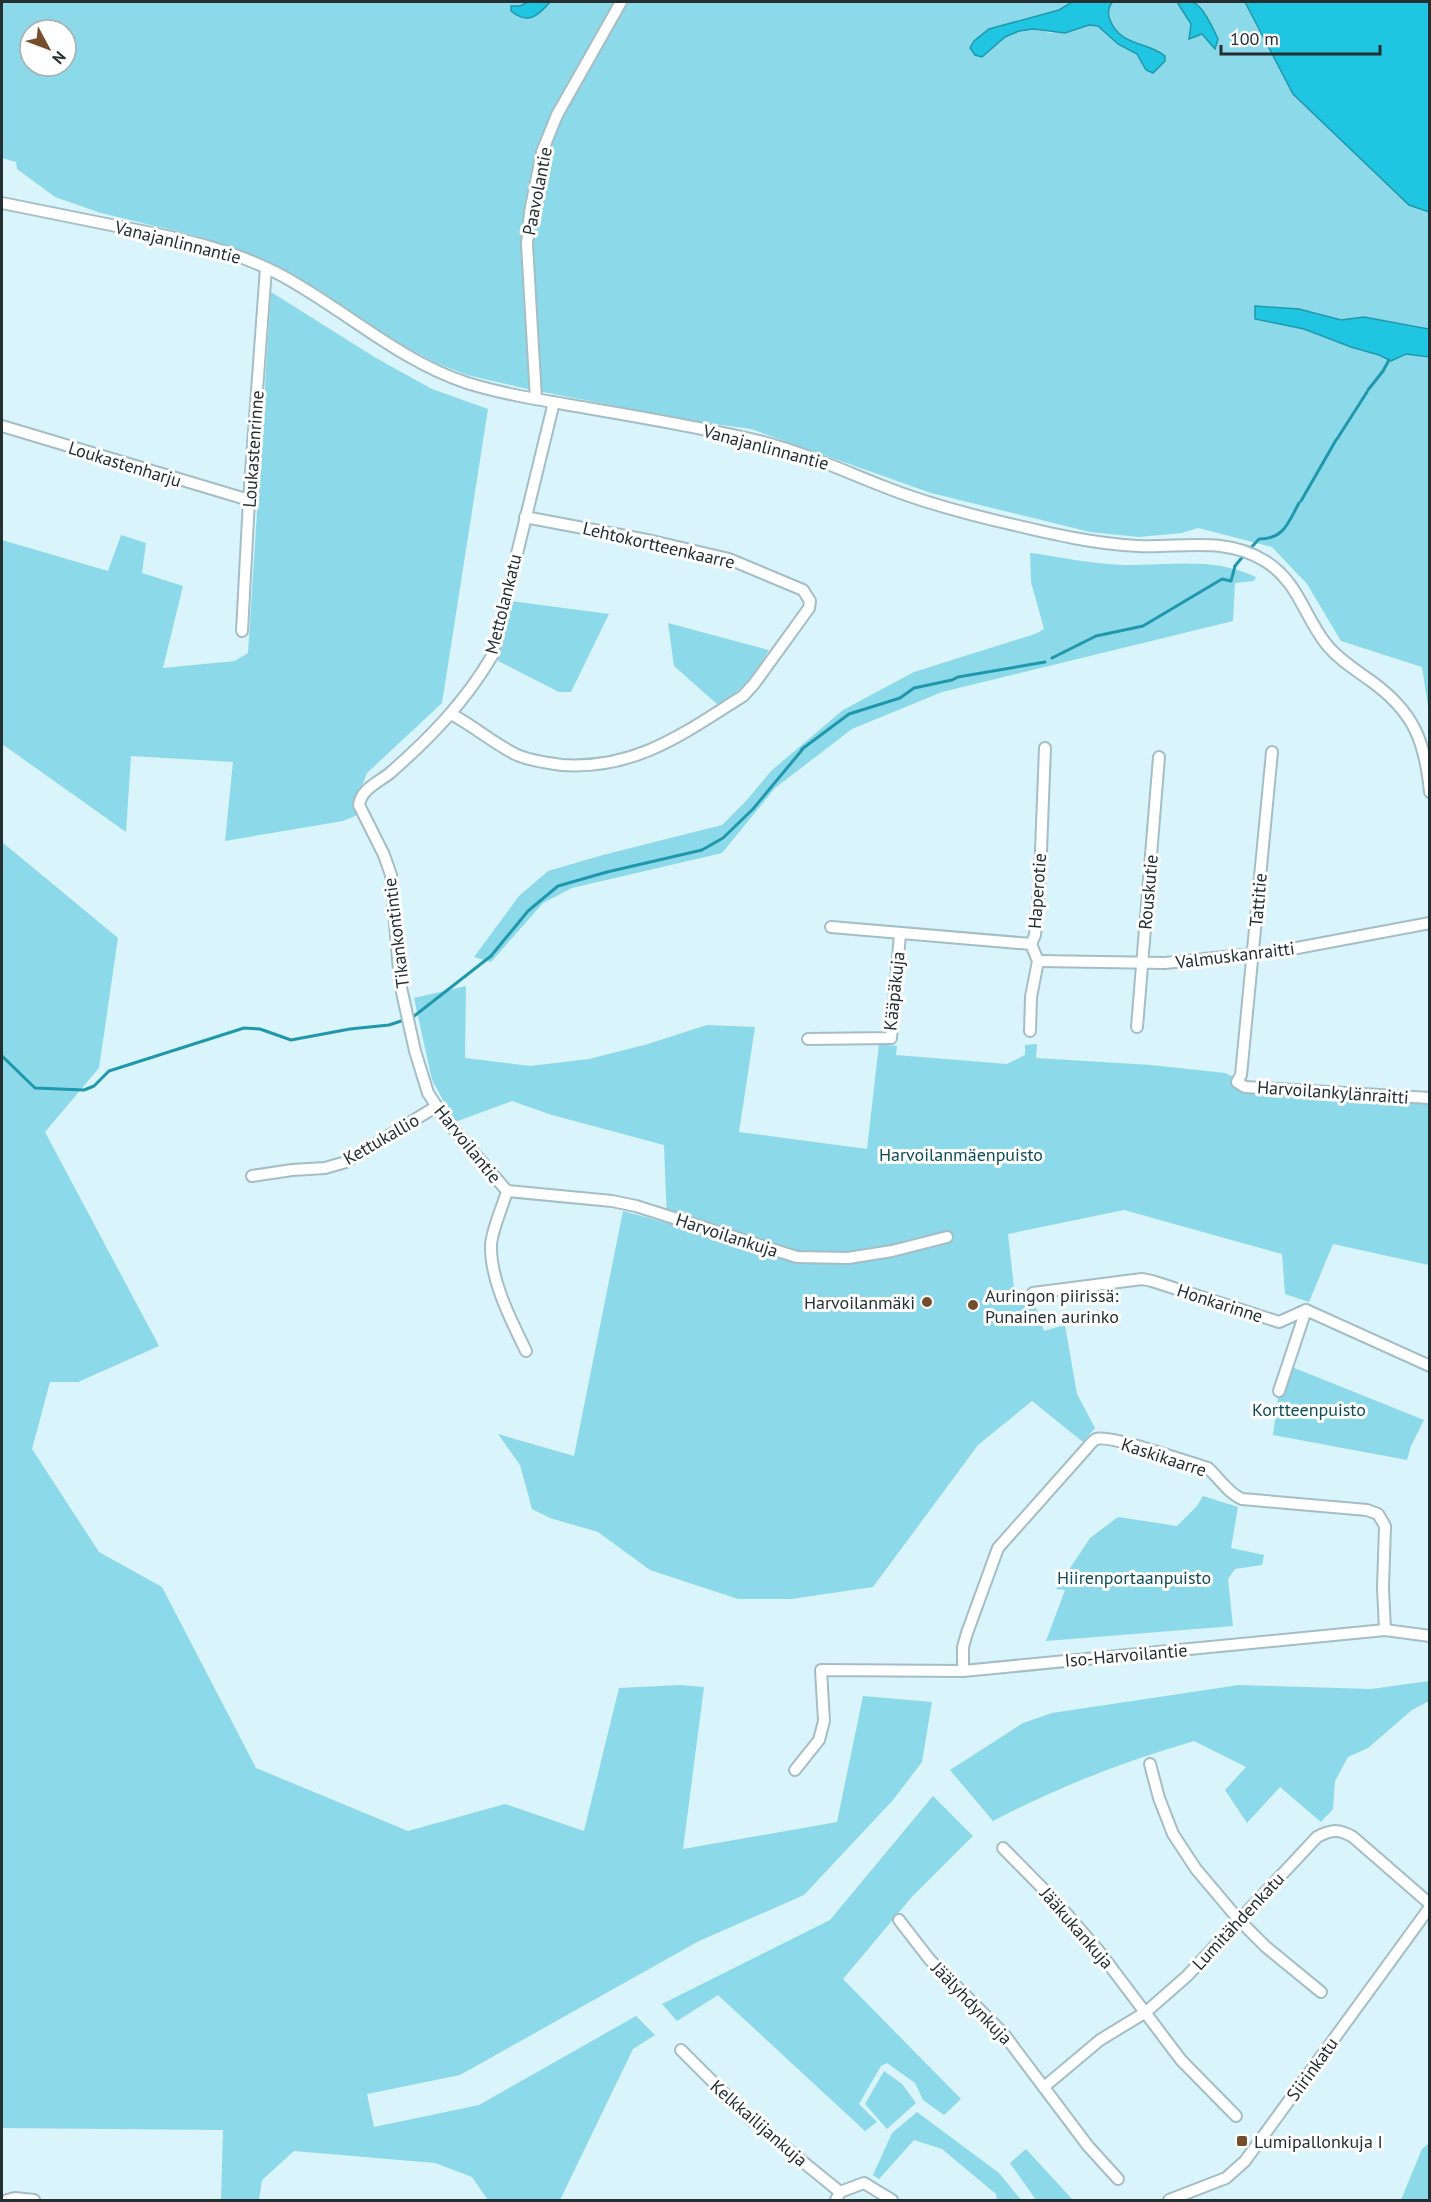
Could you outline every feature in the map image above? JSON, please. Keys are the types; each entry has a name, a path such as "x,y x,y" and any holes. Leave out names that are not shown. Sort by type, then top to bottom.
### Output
{"street":[{"name":"Paavolantie","path":"536,399 527,244 530,212 542,152 557,115 621,2"},
{"name":"Vanajanlinnantie","path":"2,203 197,243 229,252 310,291 413,359 468,383 536,399 711,430 768,443 830,463 884,487 929,502 1046,532 1139,546 1201,543 1232,547 1263,559 1292,585 1328,647 1352,668 1376,684 1408,717 1427,760 1430,792"},
{"name":"Loukastenrinne","path":"242,631 266,268"},
{"name":"Mettolankatu","path":"361,797 424,742 451,714 478,679 492,656 554,402"},
{"name":"Loukastenharju","path":"2,426 249,500"},
{"name":"Lehtokortteenkaarre","path":"451,714 498,744 526,758 557,764 586,766 629,759 653,750 743,696 809,608 810,602 803,590 729,559 652,541 525,518"},
{"name":"Haperotie","path":"1038,961 1031,944 1035,935 1040,876 1045,748"},
{"name":"Tattitie","path":"1237,1082 1240,1075 1253,954 1272,752"},
{"name":"Rouskutie","path":"1137,1027 1159,758"},
{"name":"Tikankontintie","path":"361,797 361,812 384,855 391,875 400,982 405,1002"},
{"name":"Valmuskanraitti","path":"1038,961 1165,963 1281,951 1430,923"},
{"path":"831,927 1031,944"},
{"name":"Kääpäkuja","path":"808,1039 891,1038 900,934"},
{"path":"1030,1031 1031,997 1038,961"},
{"name":"Harvoilantie","path":"405,1002 415,1051 428,1093 445,1119 507,1191 491,1243 492,1260 504,1306 526,1351"},
{"name":"Harvoilankylänraitti","path":"1237,1082 1245,1087 1430,1098"},
{"name":"Kettukallio","path":"252,1176 325,1168 346,1162 436,1106"},
{"name":"Harvoilankuja","path":"507,1191 612,1201 636,1206 797,1257 848,1258 892,1251 947,1238"},
{"name":"Honkarinne","path":"1033,1293 1142,1279 1279,1322 1306,1310"},
{"path":"1279,1391 1306,1310 1430,1366"},
{"name":"Kaskikaarre","path":"963,1671 963,1647 998,1548 1086,1449 1095,1440 1102,1439 1121,1442 1208,1468 1235,1496 1242,1499 1368,1510 1378,1514 1385,1526 1383,1588 1385,1630"},
{"name":"Iso-Harvoilantie","path":"795,1770 819,1740 824,1721 821,1670 963,1671 1385,1630 1430,1636"},
{"path":"1150,1764 1159,1798 1173,1834 1196,1869 1239,1920 1266,1947 1321,1992"},
{"name":"Lumitähdenkatu","path":"1044,2086 1100,2040 1146,2012 1187,1976 1317,1837 1328,1831 1340,1830 1353,1837 1430,1906"},
{"name":"Jääkukankuja","path":"1003,1848 1059,1905 1146,2012 1181,2060 1236,2116"},
{"name":"Siirinkatu","path":"1169,2200 1226,2178 1245,2161 1430,1906"},
{"name":"Jäälyhdynkuja","path":"899,1920 930,1960 1003,2033 1088,2146 1118,2179"},
{"name":"Kelkkailijankuja","path":"681,2050 749,2118 838,2196"},
{"path":"838,2196 864,2183 892,2200"},
{"path":"7,2200 15,2198 34,2200"}],"green space":[{"path":"2,2 1072,2 1059,10 989,29 997,45 1005,37 1019,31 1033,29 1051,33 1089,25 1098,26 1118,44 1137,54 1146,70 1159,51 1121,35 1114,28 1109,20 1108,12 1112,2 1177,2 1191,25 1197,4 1193,2 1245,2 1293,94 1409,205 1429,212 1429,329 1364,317 1341,320 1299,309 1256,306 1255,319 1304,329 1391,361 1406,354 1429,357 1429,713 1422,667 1341,641 1307,584 1272,547 1198,528 1182,533 1139,537 1090,532 931,493 751,429 700,422 527,389 467,375 436,363 399,343 298,277 248,253 201,237 101,213 55,197 17,169 16,162 2,158"},
{"path":"271,292 376,358 432,389 488,409 442,703 367,773 357,799 360,814 343,821 225,841 233,762 131,756 126,832 2,744 2,540 108,571 121,535 146,543 142,573 183,586 163,668 235,661 248,653"},
{"path":"1030,553 1111,564 1206,564 1239,570 1256,577 1254,581 1235,583 1233,621 942,692 852,729 775,788 722,853 572,888 543,903 491,962 474,957 519,896 548,871 722,825 771,771 843,710 914,672 1035,634 1044,629 1031,582"},
{"path":"511,601 609,614 571,692 559,692 498,661"},
{"path":"668,623 769,650 747,681 718,705 674,666"},
{"path":"2,842 118,938 99,1068 45,1132 159,1346 78,1382 50,1382 32,1449 99,1552 162,1587 256,1768 408,1831 505,1804 584,1831 619,1688 680,1685 704,1687 683,1849 837,1822 863,1696 932,1702 922,1762 893,1800 804,1895 699,1941 460,2075 367,2094 374,2127 479,2105 636,2016 655,2035 633,2049 560,2200 488,2200 472,2177 435,2163 294,2151 262,2180 259,2200 221,2200 223,2130 2,2128"},
{"name":"Harvoilanmäenpuisto","path":"466,986 465,1058 530,1066 589,1059 648,1044 707,1025 755,1027 739,1132 867,1149 879,1044 897,1046 896,1055 1007,1064 1025,1055 1025,1045 1037,1044 1036,1058 1151,1065 1225,1073 1236,1078 1233,1085 1246,1091 1429,1102 1429,1265 1333,1244 1309,1302 1285,1294 1282,1254 1124,1210 1008,1234 1014,1288 1033,1299 1044,1331 1065,1325 1077,1394 1095,1428 1083,1442 1032,1401 978,1445 873,1587 791,1599 738,1599 650,1570 598,1532 550,1518 532,1509 520,1465 498,1434 574,1456 623,1211 667,1223 664,1145 552,1115 512,1101 455,1122 432,1080 414,998"},
{"name":"Kortteenpuisto","path":"1287,1365 1424,1420 1407,1460 1273,1435 1279,1391"},
{"name":"Hiirenportaanpuisto","path":"1203,1496 1238,1507 1231,1548 1264,1555 1262,1565 1235,1569 1228,1579 1233,1626 1046,1641 1065,1590 1056,1589 1090,1538 1118,1517 1177,1526 1197,1506"},
{"path":"1429,1681 1429,1701 1412,1710 1368,1748 1348,1757 1335,1781 1333,1809 1321,1822 1280,1787 1247,1823 1225,1790 1246,1767 1194,1741 1092,1776 993,1821 950,1770 1023,1723 1052,1713 1239,1685 1371,1689"},
{"path":"933,1796 973,1836 911,1898 843,1979 961,2099 944,2115 923,2100 915,2083 887,2063 881,2066 859,2104 877,2122 865,2131 718,1995 677,2021 662,2004 830,1920"},
{"path":"884,2071 902,2084 916,2103 887,2129 865,2104"},
{"path":"917,2112 999,2173 1021,2200 997,2200 996,2194 942,2149 914,2140 879,2179 873,2175 892,2133"},
{"path":"1429,2143 1429,2200 1401,2200 1422,2149"},
{"path":"1026,2149 1073,2200 1036,2200 1010,2163"}],"shaded area":[{"path":"1190,1 1200,7 1218,39 1215,49 1202,34 1189,39 1191,24 1177,2"},
{"path":"528,2 550,2 537,15 528,18 511,11 511,6 520,6"},
{"path":"1072,2 1112,2 1108,15 1115,29 1127,39 1158,51 1165,56 1165,61 1153,73 1146,70 1137,54 1118,44 1098,26 1089,25 1065,33 1033,29 1019,31 1005,37 982,57 975,55 970,48 974,41 989,29 1059,10"},
{"path":"1245,2 1429,2 1429,212 1409,205 1293,94"},
{"path":"1255,306 1299,309 1341,320 1364,317 1429,329 1429,357 1406,354 1391,361 1304,329 1255,319"}],"waterway":[{"path":"1383,371 1389,360"},
{"path":"1368,390 1383,371"},
{"path":"1337,439 1367,392"},
{"path":"1301,501 1336,440"},
{"path":"1248,551 1259,539 1280,533 1299,503"},
{"path":"1235,566 1244,555"},
{"path":"1052,658 1096,636 1143,626 1222,579 1231,581 1235,566"},
{"path":"802,749 849,714 900,698 914,688 958,677 1045,662"},
{"path":"413,1017 491,956 528,911 558,886 702,850 723,838 753,809 802,750"},
{"path":"2,1056 35,1088 84,1090 94,1086 109,1071 244,1028 260,1029 291,1040 350,1029 389,1025 404,1020"}],"place":[{"name":"Harvoilanmäki","path":"927,1302"},
{"name":"Auringon piirissä: Punainen aurinko","path":"973,1305"},
{"name":"Lumipallonkuja I","path":"1242,2141"}]}
